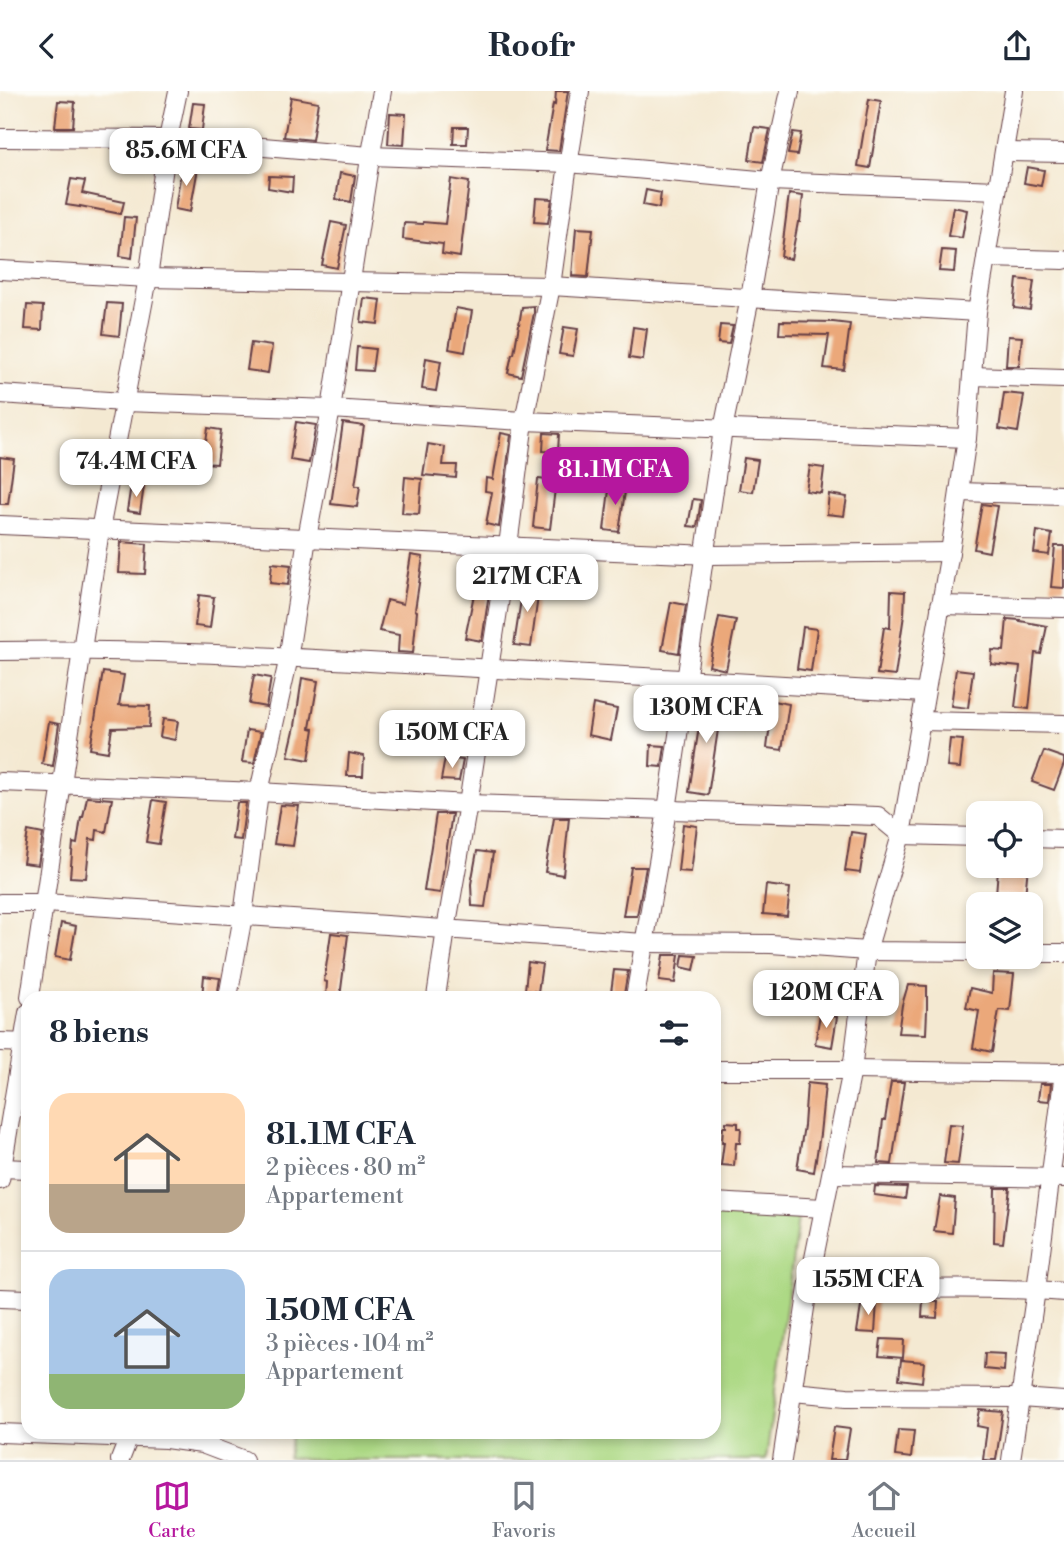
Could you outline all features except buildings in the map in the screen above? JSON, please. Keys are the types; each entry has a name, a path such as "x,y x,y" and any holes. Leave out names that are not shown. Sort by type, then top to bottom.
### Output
{"street":[{"path":"31,991 100,530 148,278 168,139 178,91"},
{"path":"229,991 243,916 259,792 288,657 382,91"},
{"path":"437,991 508,546 524,421 551,286 580,91"},
{"path":"636,991 667,810 723,429 790,91"},
{"path":"782,1460 808,1288 852,1070 867,951 901,835 950,552 967,437 977,313 1014,91"},
{"path":"0,138 168,139 370,156 568,163 771,181 997,190"},
{"path":"1004,152 1064,153"},
{"path":"986,258 1064,260"},
{"path":"0,270 148,278 551,286 977,313"},
{"path":"972,376 1064,379"},
{"path":"0,394 524,421 967,437"},
{"path":"959,492 1064,495"},
{"path":"0,524 704,554 950,552"},
{"path":"940,605 1064,608"},
{"path":"0,651 83,649 288,657 686,678 925,694"},
{"path":"920,721 1064,724"},
{"path":"0,782 259,792 468,804 878,816 901,835 966,837"},
{"path":"1043,838 1064,839"},
{"path":"0,903 644,943 771,944 867,951 966,952"},
{"path":"1043,953 1064,953"},
{"path":"0,1042 21,1043"},
{"path":"21,1069 1,1172 21,1170"},
{"path":"721,1070 1064,1073 1057,1177 1036,1290 1011,1460"},
{"path":"832,1174 1057,1177"},
{"path":"721,1202 824,1208"},
{"path":"808,1288 1064,1292"},
{"path":"0,1298 21,1299"},
{"path":"793,1392 847,1397 1020,1398 1064,1401"},
{"path":"0,1433 21,1434"},
{"path":"120,1460 128,1439"},
{"path":"182,1439 244,1460"}],"green space":[{"path":"721,1214 798,1218 766,1460 288,1458 291,1439 721,1439"}]}
